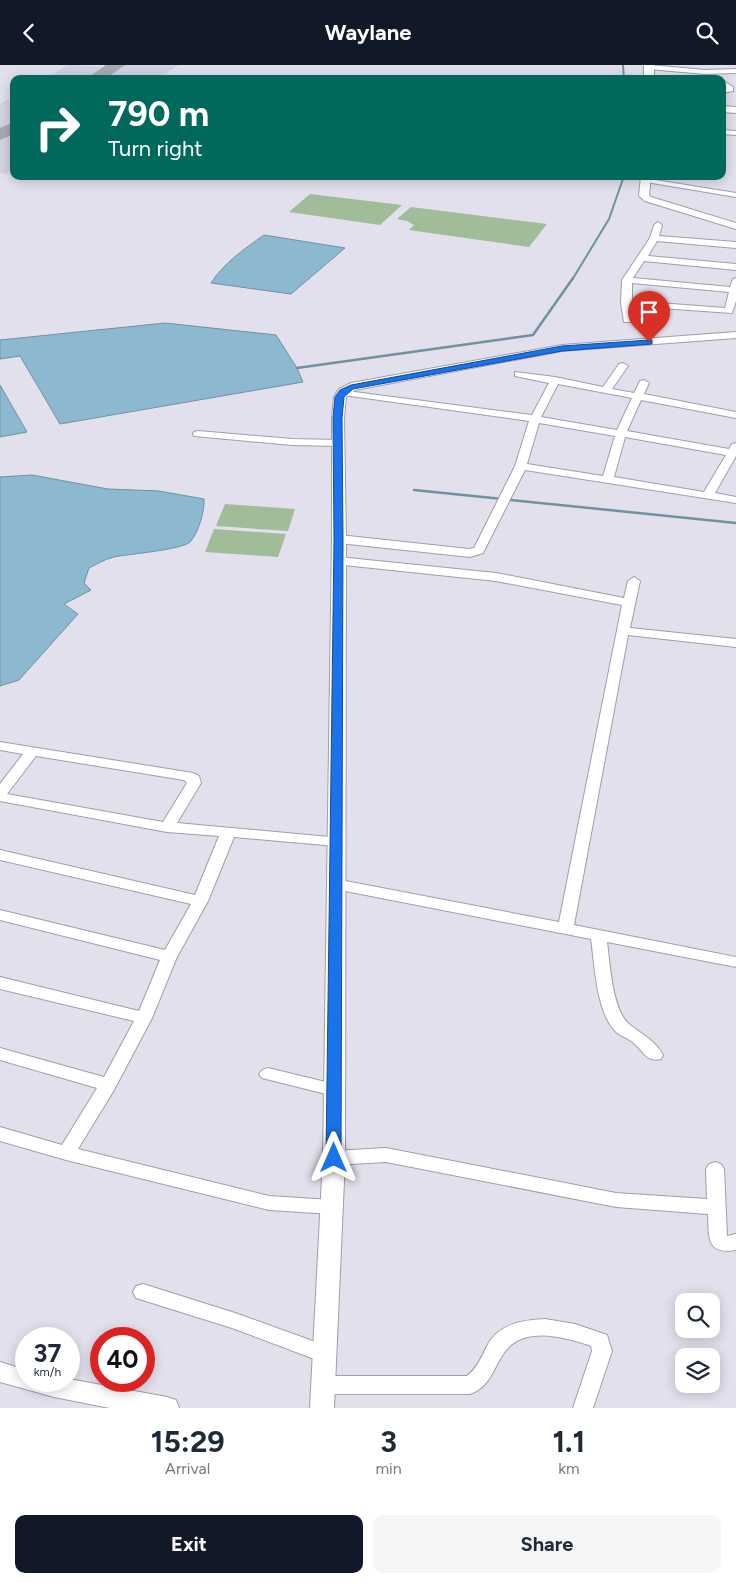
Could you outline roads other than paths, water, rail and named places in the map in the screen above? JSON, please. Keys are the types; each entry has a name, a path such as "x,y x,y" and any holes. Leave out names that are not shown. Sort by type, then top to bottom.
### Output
{"street":[{"path":"649,66 713,72 735,69"},
{"path":"713,72 716,75"},
{"path":"646,180 644,196 648,199 736,226"},
{"path":"657,180 736,195"},
{"path":"627,320 627,280 654,238 658,225"},
{"path":"654,238 736,245"},
{"path":"642,258 736,267"},
{"path":"626,303 729,311 735,285 627,280"},
{"path":"322,1408 334,1158 339,539 338,418 340,397 343,392 351,387 562,348 736,335"},
{"path":"607,389 623,366"},
{"path":"519,374 607,389 736,415"},
{"path":"339,539 474,553 479,550 522,467 535,419 555,380"},
{"path":"608,478 621,433 644,383"},
{"path":"343,392 735,450 708,495"},
{"path":"198,434 292,442 338,443"},
{"path":"522,467 608,478 736,499"},
{"path":"338,561 496,577 629,603"},
{"path":"566,928 622,631 634,581"},
{"path":"622,631 736,643"},
{"path":"0,746 188,776 194,779 194,783 167,827"},
{"path":"32,751 0,796 167,827 336,841"},
{"path":"66,1153 108,1085 144,1018 169,957 200,901 228,833"},
{"path":"0,855 200,901"},
{"path":"335,884 736,962"},
{"path":"0,915 169,957"},
{"path":"598,934 608,1002 621,1027 639,1038 655,1055"},
{"path":"0,983 144,1018"},
{"path":"0,1054 108,1085"},
{"path":"268,1074 334,1090"},
{"path":"0,1134 66,1153 269,1203 332,1207"},
{"path":"334,1158 386,1155 616,1200 717,1207"},
{"path":"715,1169 718,1239 724,1244 736,1242"},
{"path":"143,1291 235,1321 325,1354"},
{"path":"324,1385 470,1385 478,1381 497,1346 513,1332 539,1326 600,1341 602,1351 583,1408"},
{"path":"0,1372 15,1377"},
{"path":"80,1392 167,1408"}],"water":[{"path":"264,235 345,248 291,294 211,283 228,263"},
{"path":"165,323 276,335 297,368 303,382 60,424 20,356 0,359 0,340"},
{"path":"0,385 27,432 0,437"},
{"path":"32,475 108,489 159,491 204,499 203,509 196,533 190,542 185,545 114,557 89,568 84,583 91,590 64,604 78,614 19,680 0,686 0,477"}],"waterway":[{"path":"623,65 624,75"},
{"path":"572,280 609,219 623,180"},
{"path":"297,368 533,335 573,278"},
{"path":"414,490 736,523"}]}
